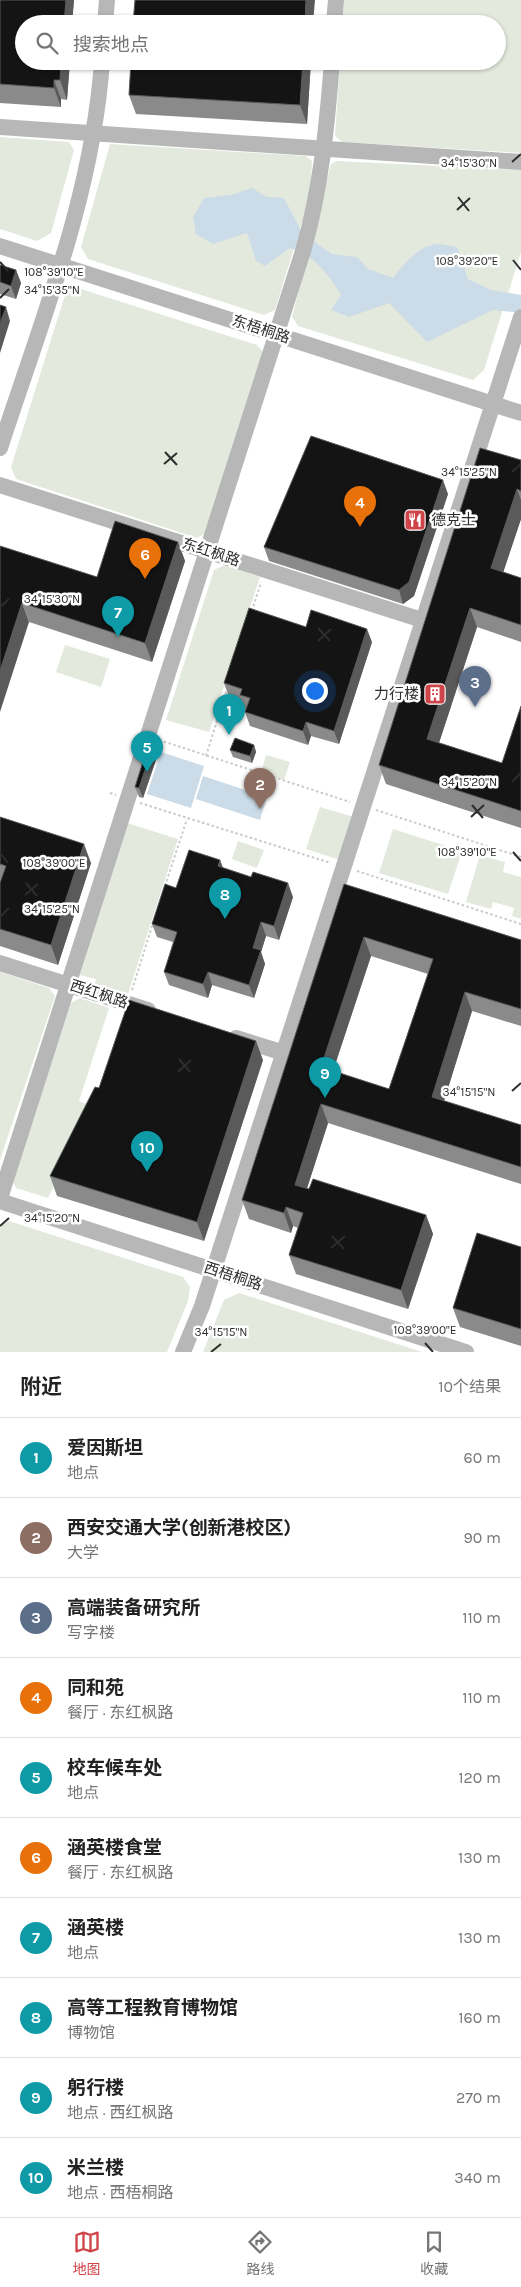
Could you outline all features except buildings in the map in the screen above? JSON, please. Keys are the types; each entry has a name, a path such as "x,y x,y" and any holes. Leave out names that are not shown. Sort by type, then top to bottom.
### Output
{"street":[{"path":"105,15 106,0"},
{"path":"335,15 336,0"},
{"path":"0,448 78,204 95,133 101,70"},
{"path":"0,1200 147,736 278,335 317,200 324,150 331,70"},
{"path":"0,127 521,162"},
{"name":"东梧桐路","path":"0,246 521,413"},
{"path":"183,1352 202,1306 521,316"},
{"name":"东红枫路","path":"0,485 422,620"},
{"name":"西红枫路","path":"0,963 164,1015"},
{"path":"218,1032 284,1053"},
{"name":"西梧桐路","path":"0,1200 466,1352"}],"path":[{"path":"250,616 265,569"},
{"path":"206,756 229,681"},
{"path":"147,736 521,857"},
{"path":"127,799 521,924"},
{"path":"163,893 187,819"},
{"path":"128,1004 154,920"}],"shaded area":[{"path":"344,0 521,0 521,153 342,142 335,136 339,70 506,70 506,15 343,15"},
{"path":"0,137 69,142 74,150 51,233 37,241 0,229"},
{"path":"110,144 306,156 312,161 310,196 275,310 264,315 88,259 81,247"},
{"path":"337,161 521,170 521,252 484,370 473,380 298,326 292,317 331,164"},
{"path":"81,289 257,345 265,354 206,533 197,538 16,479 11,467 65,295"},
{"path":"225,565 260,577 209,732 166,720 214,570"},
{"path":"65,645 110,659 101,687 56,672"},
{"path":"266,755 290,762 284,780 261,773"},
{"path":"320,807 357,818 343,861 306,849"},
{"path":"127,823 178,839 128,994 95,984 96,979 80,975"},
{"path":"393,829 462,851 448,894 379,873"},
{"path":"238,841 264,850 257,868 232,859"},
{"path":"480,855 505,862 503,872 521,877 521,919 512,916 514,908 493,902 491,909 466,902"},
{"path":"0,972 49,988 55,996 0,1160"},
{"path":"80,998 109,1008 79,1101 92,1106 48,1198 16,1188 13,1181 71,1003"},
{"path":"9,1221 183,1277 190,1287 188,1301 167,1352 0,1352 0,1226"},
{"path":"239,1293 422,1352 203,1352 224,1300"}],"water":[{"path":"252,188 267,197 284,198 303,234 332,254 357,257 368,269 393,278 412,256 430,245 437,244 457,247 468,279 491,290 521,295 521,313 493,310 427,342 389,303 349,317 331,310 341,295 320,266 306,255 290,248 265,266 256,261 247,233 213,244 196,234 193,217 204,198 231,195"},
{"path":"161,752 204,766 191,808 147,794"},
{"path":"203,776 267,797 260,820 196,799"}],"place":[{"name":"德克士","path":"415,520"},
{"name":"同和苑","path":"360,527"},
{"name":"涵英楼食堂","path":"145,579"},
{"name":"涵英楼","path":"118,637"},
{"name":"力行楼","path":"435,694"},
{"name":"高端装备研究所","path":"475,707"},
{"name":"爱因斯坦","path":"229,735"},
{"name":"校车候车处","path":"147,772"},
{"name":"西安交通大学(创新港校区)","path":"260,809"},
{"name":"高等工程教育博物馆","path":"225,919"},
{"name":"躬行楼","path":"325,1098"},
{"name":"米兰楼","path":"147,1172"}]}
